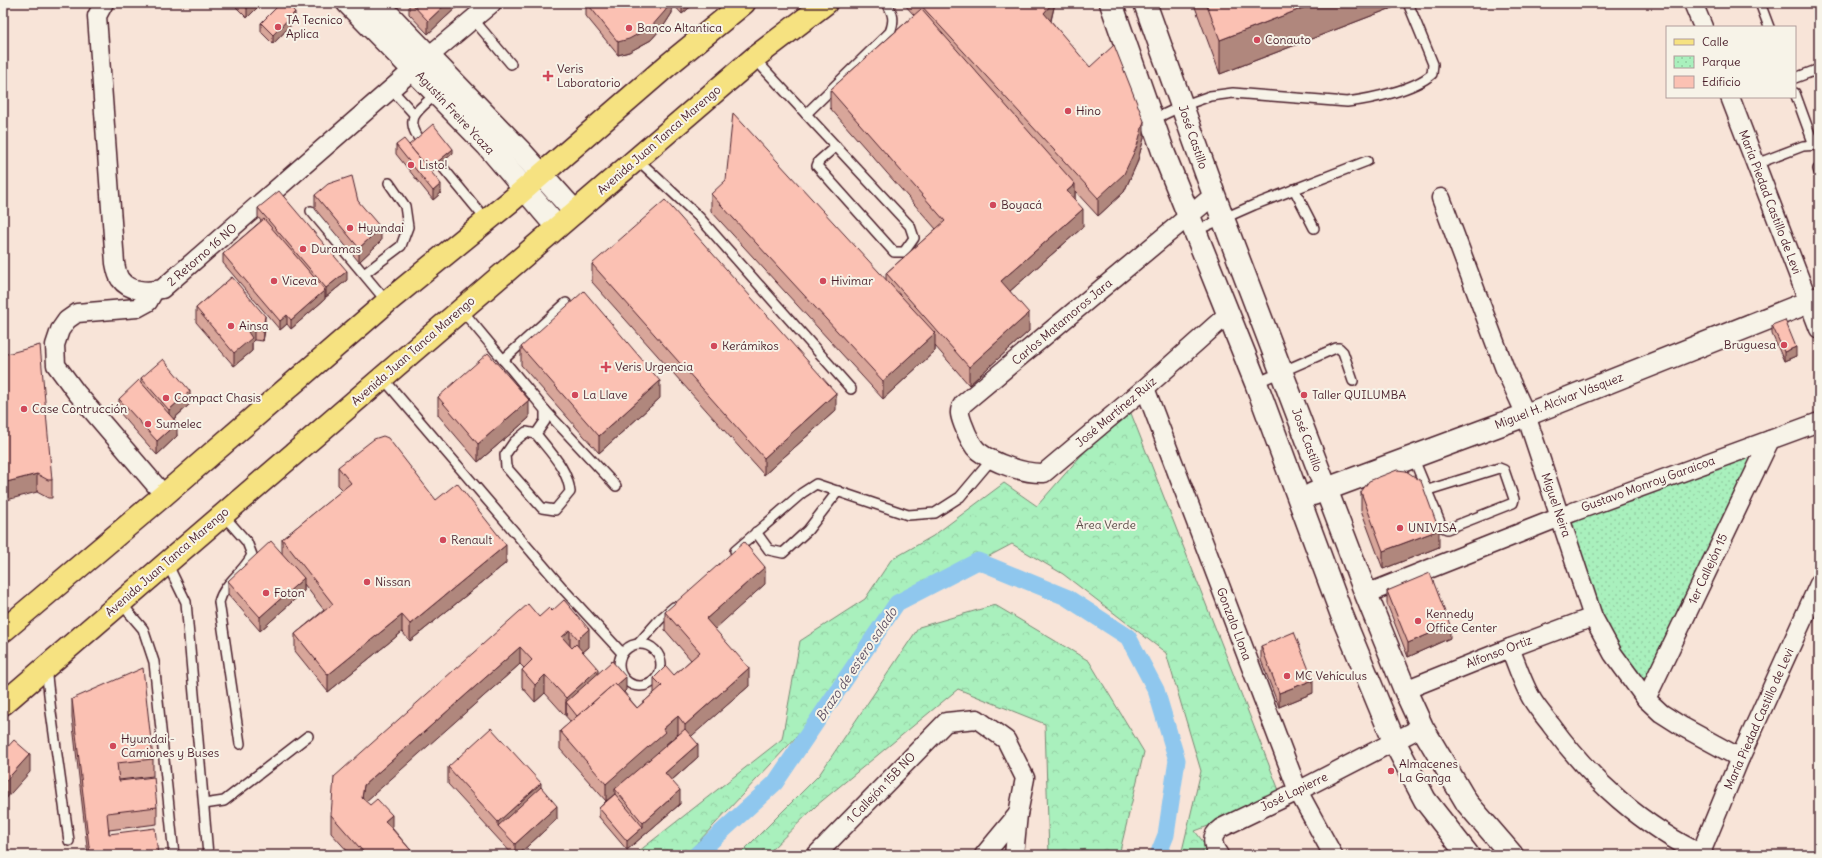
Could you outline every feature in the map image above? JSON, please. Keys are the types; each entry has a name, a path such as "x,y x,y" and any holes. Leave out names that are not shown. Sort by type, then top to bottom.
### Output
{"main road":[{"path":"3,631 164,495 387,302 542,175 697,40 744,3"},
{"name":"Avenida Juan Tanca Marengo","path":"3,704 754,58 826,3"}],"street":[{"name":"2 Retorno 16 NO","path":"104,3 97,16 115,263 120,278 128,286 143,291 162,289 492,3"},
{"name":"Agustín Freire Ycaza","path":"348,3 421,63 542,175 575,212"},
{"name":"Agustín Freire Ycaza","path":"377,3 421,63 436,94 487,145 557,227"},
{"path":"1111,3 1152,120 1191,224 1256,383 1343,618 1394,740 1425,800 1468,855"},
{"name":"José Castillo","path":"1145,3 1214,195 1366,594 1405,690 1422,727 1467,803 1512,855"},
{"path":"1693,3 1703,26"},
{"name":"María Piedad Castillo de Levi","path":"1730,98 1756,164 1814,300 1819,329"},
{"name":"Carlos Matamoros Jara","path":"992,459 977,450 966,432 959,414 960,408 1191,224 1214,195"},
{"name":"Miguel Neira","path":"1441,198 1505,368 1526,415 1594,617 1613,654 1646,699 1661,713 1683,727 1740,758"},
{"path":"154,291 148,302 137,308 77,313 67,320 60,330 55,345 56,365 76,392 164,495"},
{"name":"Miguel H. Alcívar Vásquez","path":"1298,499 1526,415 1814,300"},
{"name":"José Martínez Ruiz","path":"992,459 1033,474 1044,473 1145,388 1228,314"},
{"name":"Gonzalo Llona","path":"1145,388 1298,792 1333,855"},
{"name":"Gustavo Monroy Garaicoa","path":"1366,594 1561,517 1819,422"},
{"name":"1er Callejón 15","path":"1646,699 1770,440"},
{"name":"María Piedad Castillo de Levi","path":"1702,854 1740,758 1819,584"},
{"name":"Alfonso Ortiz","path":"1405,690 1510,648 1594,617"},
{"path":"1510,648 1532,700 1584,767 1620,801 1669,836 1702,854"},
{"name":"1 Callejón 15B NO","path":"816,855 946,722 977,719 1006,740 1025,778 1018,814"},
{"name":"José Lapierre","path":"1219,855 1213,843 1214,836 1218,831 1298,792 1394,740 1422,727"},
{"path":"984,855 1018,814"},
{"path":"1014,855 1018,814"}],"lane":[{"path":"806,114 890,32 894,23 892,12 887,3"},
{"path":"1152,120 1182,106 1210,96 1233,92 1348,102 1396,91 1426,79 1432,74 1433,64 1408,3"},
{"path":"1760,3 1769,26"},
{"path":"473,19 511,64"},
{"path":"754,58 836,146 910,226 914,238 904,252 894,252 817,166 818,161 836,146"},
{"path":"1796,78 1819,69"},
{"path":"391,89 414,114"},
{"path":"420,140 413,131 412,124 414,114 436,94"},
{"path":"1756,164 1803,146 1816,145 1796,95"},
{"path":"637,159 699,217 851,389"},
{"path":"1191,224 1223,217 1367,161"},
{"path":"440,164 487,221"},
{"path":"364,274 401,246 408,227 405,206 389,183"},
{"path":"1294,189 1314,228"},
{"path":"311,211 387,302"},
{"path":"503,360 566,303"},
{"path":"461,309 545,410 616,486"},
{"path":"1256,383 1339,348 1343,352 1354,381"},
{"path":"382,377 565,591 622,654"},
{"path":"536,434 545,421 545,410"},
{"path":"526,432 536,434 565,472 569,484 570,492 555,510 542,508 506,467 505,455 514,442 526,432"},
{"path":"1413,457 1428,490 1440,524 1447,529 1513,503 1514,499 1504,470 1499,468 1428,490"},
{"path":"731,555 802,493 816,484 908,515 935,513 960,497 992,459"},
{"path":"756,532 769,550 783,553 808,530 838,491"},
{"path":"223,514 248,542 252,555 248,563 221,594 219,602 240,744"},
{"path":"167,563 186,602 208,855"},
{"path":"639,644 660,619 682,599"},
{"path":"120,602 143,630 154,662 174,855"},
{"path":"639,644 649,645 656,651 661,659 661,668 658,677 651,683 642,686 633,685 625,680 620,672 619,662 622,654 630,646 639,644"},
{"path":"46,666 69,841"},
{"path":"204,804 224,801 308,736"}],"green space":[{"name":"Área Verde","path":"1127,403 1282,798 1195,831 1213,855 1181,855 1201,771 1166,653 1063,574 1012,544 887,610 827,704 686,855 634,855 782,739 800,641 865,599 891,560 933,536 1004,483 1037,506"},
{"path":"1760,444 1644,680 1616,643 1597,605 1565,516"},
{"path":"995,605 1089,661 1144,752 1119,855 1049,855 1045,724 958,689 817,805 766,855 739,855 819,775 919,627"}],"building":[{"path":"241,3 253,3 247,9"},
{"path":"281,3 286,3 295,12 273,35 261,23"},
{"path":"411,3 447,3 428,21"},
{"name":"Banco Altantica","path":"587,3 670,3 651,27 629,39 618,42"},
{"name":"Hino","path":"919,3 1051,3 1044,13 1090,67 1114,45 1144,121 1137,146 1124,174 1098,198"},
{"path":"1206,3 1316,3 1220,40"},
{"name":"Boyacá","path":"921,9 1075,184 1067,191 1083,209 1001,281 1029,313 969,367 886,273 945,221 830,90"},
{"name":"Hivimar","path":"733,113 935,333 883,381 711,194 726,180"},
{"path":"433,124 453,149 429,169 409,145"},
{"path":"404,139 441,184 433,191 396,145"},
{"name":"Hyundai","path":"352,176 358,201 381,228 359,248 315,195 328,184"},
{"name":"Duramas","path":"279,191 347,271 326,288 258,208"},
{"name":"Kerámikos","path":"665,200 836,393 764,458 592,264"},
{"name":"Viceva","path":"264,219 325,290 291,320 287,315 280,321 223,254"},
{"name":"Ainsa","path":"232,277 265,316 263,328 254,327 248,332 252,338 234,353 196,308"},
{"path":"584,291 660,381 599,436 521,347"},
{"path":"1785,320 1796,347 1784,352 1772,325"},
{"name":"Case Contrucción","path":"40,345 52,480 48,480 37,474 3,483 3,355"},
{"path":"488,353 529,400 478,444 438,397"},
{"path":"163,359 190,391 169,410 141,378"},
{"path":"139,380 177,423 157,441 119,399"},
{"path":"383,436 388,438 436,500 457,483 506,545 410,624 402,615 328,675 295,634 333,604 282,539 351,483 338,467 374,439"},
{"name":"UNIVISA","path":"1397,470 1406,471 1421,481 1439,530 1383,551 1361,492 1369,481"},
{"name":"Foton","path":"271,541 304,578 260,617 228,581"},
{"path":"744,542 765,567 706,619 749,668 685,725 678,716 663,729 665,732 606,784 560,731 615,683 637,708 662,686 654,678 666,666 674,675 700,652 665,612"},
{"name":"Kennedy Office Center","path":"1430,573 1450,625 1408,643 1387,591"},
{"path":"564,600 589,629 578,639 570,630 562,637 572,648 576,644 598,669 566,698 545,675 535,685 522,670 532,660 520,647 364,785 362,798 370,805 377,799 392,815 385,821 415,855 366,855 331,815 334,777 528,604 539,617 549,608 552,611"},
{"name":"MC Vehículus","path":"1294,632 1313,680 1279,693 1261,646"},
{"path":"612,661 626,677 617,685 615,683 577,716 566,702"},
{"name":"Hyundai - Camiones y Buses","path":"143,668 153,759 117,763 119,781 154,777 157,807 107,813 109,834 155,828 158,855 90,855 72,699"},
{"path":"491,728 541,783 498,822 448,767"},
{"path":"685,729 698,744 665,773 680,790 643,823 615,789"},
{"path":"14,740 30,754 3,784 3,752"},
{"path":"541,787 557,806 515,844 498,826"},
{"path":"615,794 643,827 627,841 599,808"}],"waterway":[{"name":"Brazo de estero salado","path":"696,855 775,783 897,603 978,561 1066,597 1128,637 1156,690 1177,760 1166,835 1158,855"}],"place":[{"name":"TA Tecnico Aplica","path":"278,27"},
{"name":"Banco Altantica","path":"629,28"},
{"name":"Conauto","path":"1257,40"},
{"name":"Veris Laboratorio","path":"548,76"},
{"name":"Hino","path":"1068,111"},
{"name":"Listo!","path":"411,165"},
{"name":"Boyacá","path":"993,205"},
{"name":"Hyundai","path":"350,228"},
{"name":"Duramas","path":"303,249"},
{"name":"Viceva","path":"274,281"},
{"name":"Hivimar","path":"823,281"},
{"name":"Ainsa","path":"231,326"},
{"name":"Bruguesa","path":"1784,345"},
{"name":"Kerámikos","path":"714,346"},
{"name":"Veris Urgencia","path":"606,367"},
{"name":"La Llave","path":"575,395"},
{"name":"Taller QUILUMBA","path":"1304,395"},
{"name":"Compact Chasis","path":"166,398"},
{"name":"Case Contrucción","path":"24,409"},
{"name":"Sumelec","path":"148,424"},
{"name":"UNIVISA","path":"1400,528"},
{"name":"Renault","path":"443,540"},
{"name":"Nissan","path":"367,582"},
{"name":"Foton","path":"266,593"},
{"name":"Kennedy Office Center","path":"1418,621"},
{"name":"MC Vehículus","path":"1287,676"},
{"name":"Hyundai - Camiones y Buses","path":"113,746"},
{"name":"Almacenes La Ganga","path":"1391,771"}]}
